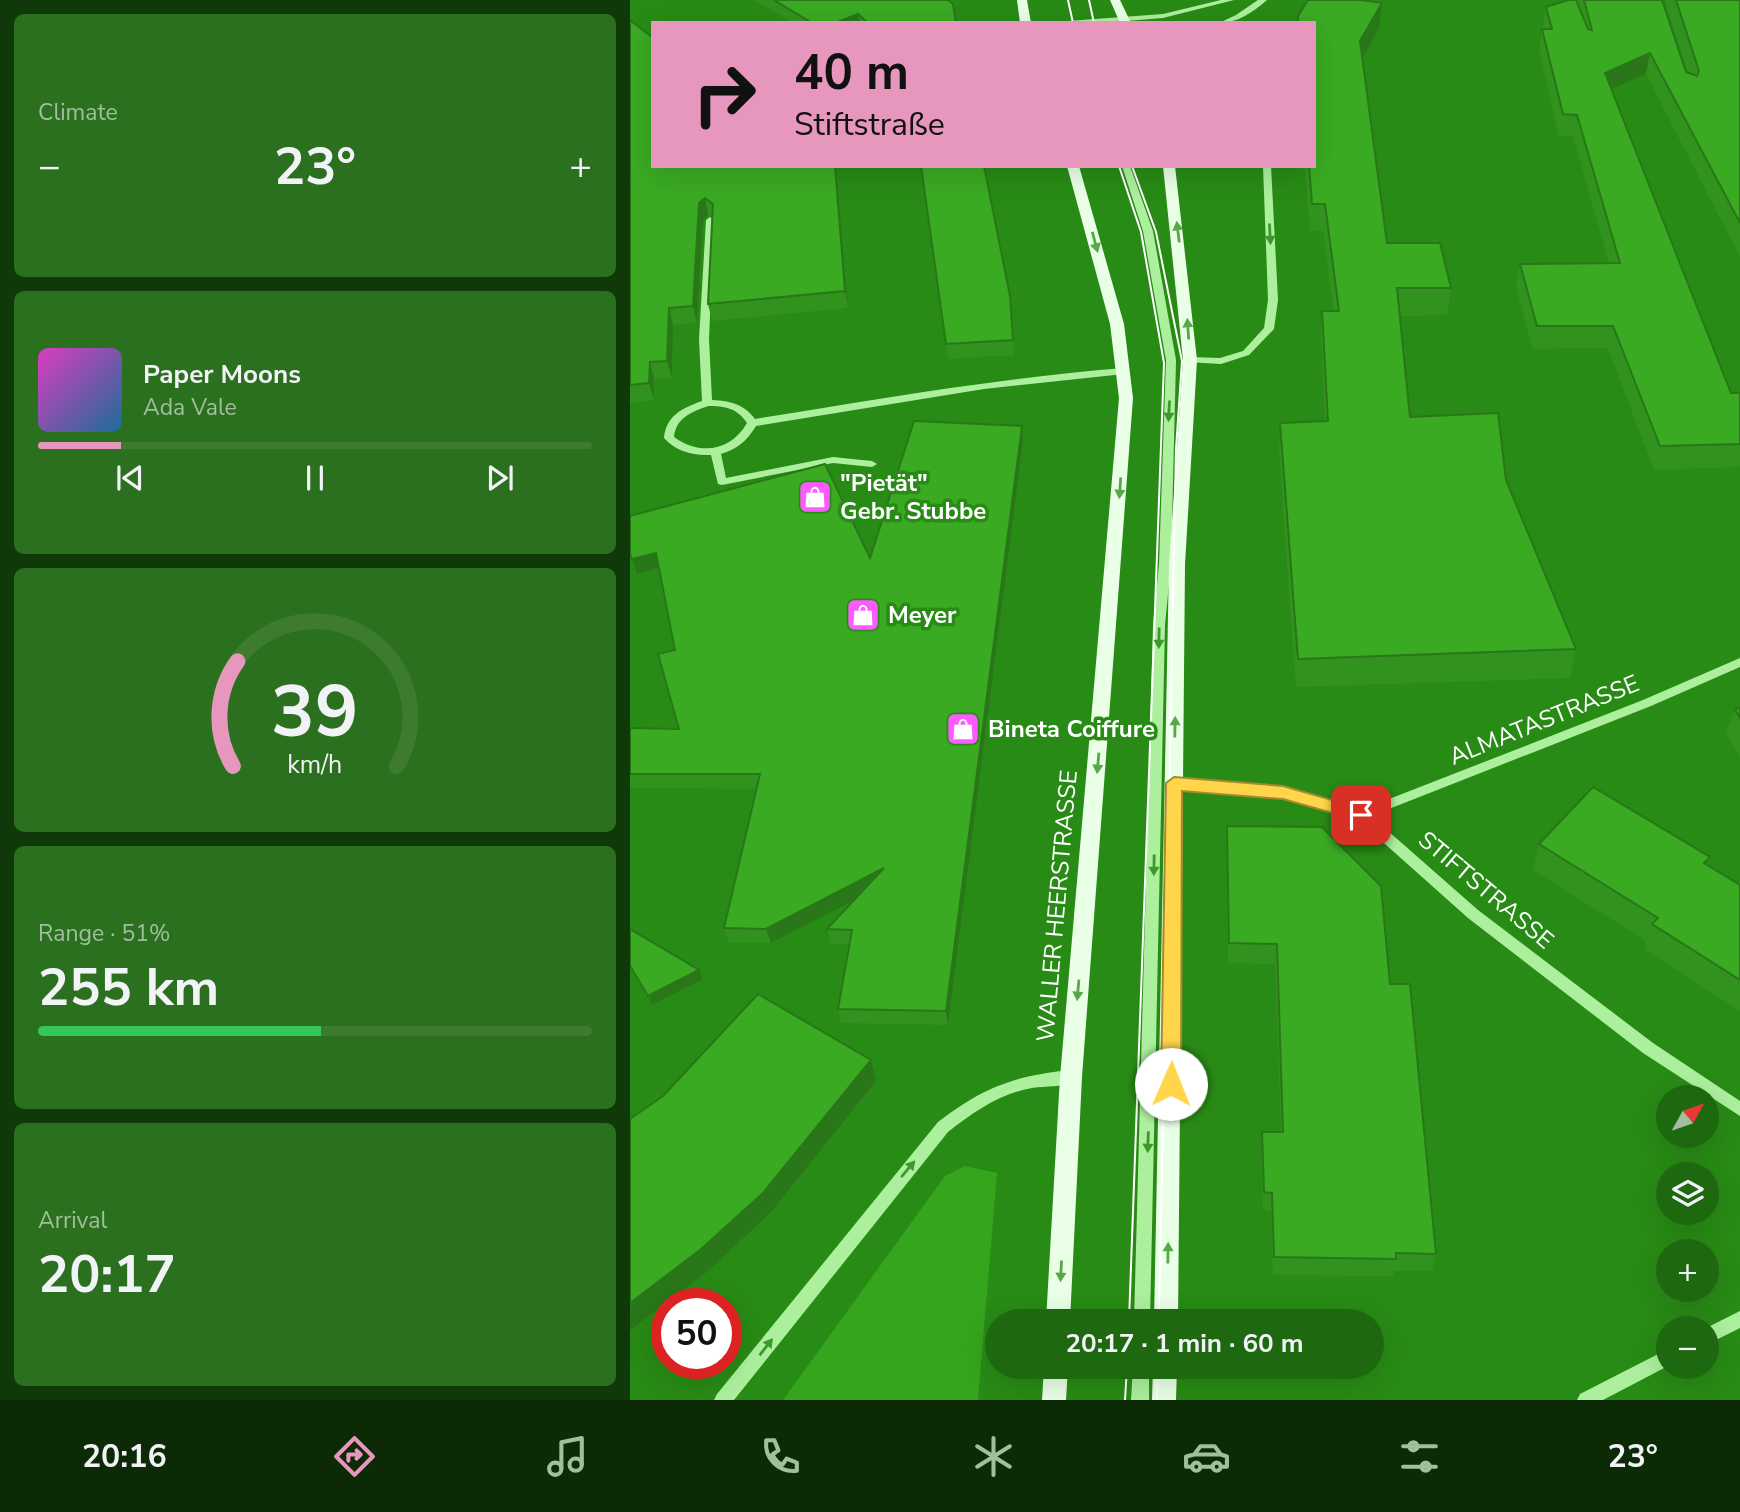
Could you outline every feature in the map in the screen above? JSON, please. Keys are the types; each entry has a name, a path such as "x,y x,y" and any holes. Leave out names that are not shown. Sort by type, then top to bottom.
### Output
{"main road":[{"path":"1022,0 1026,21"},
{"path":"1115,0 1125,21"},
{"name":"WALLER HEERSTRASSE","path":"1059,1309 1071,1077 1113,585 1126,398 1117,324 1074,168"},
{"path":"1166,1309 1177,565 1190,360 1169,168"},
{"path":"1054,1400 1055,1379"},
{"path":"1164,1400 1165,1379"}],"street":[{"path":"1014,0 1022,0"},
{"path":"1125,21 1163,16 1230,0"},
{"path":"1242,20 1263,0"},
{"path":"1127,168 1148,231 1171,360 1165,564 1159,625 1142,1309"},
{"path":"1190,360 1221,361 1247,353 1269,329 1273,300 1267,168"},
{"path":"707,403 704,339 710,220"},
{"path":"1168,343 1182,361 1188,379"},
{"path":"752,424 907,398 1079,374 1124,371"},
{"path":"707,403 730,404 746,411 752,424 747,436 733,446 715,452 695,453 679,448 669,438 669,428 677,417 707,403"},
{"path":"715,452 722,482 833,460 872,464"},
{"name":"ALMATASTRASSE","path":"1361,815 1647,703 1740,662"},
{"name":"STIFTSTRASSE","path":"1174,783 1283,792 1361,815 1473,914 1648,1048 1740,1109"},
{"path":"723,1400 943,1127 979,1099 1021,1081 1071,1077"},
{"path":"1719,1330 1740,1320"},
{"path":"1586,1400 1656,1363"},
{"path":"1140,1400 1141,1379"}],"green space":[{"path":"965,1166 997,1173 978,1400 783,1400 945,1176"}],"building":[{"path":"774,0 948,0 953,4 956,21 866,21 858,14 840,21 809,21"},
{"path":"1308,0 1361,0 1382,3 1360,41 1387,243 1440,243 1451,288 1397,288 1410,417 1498,413 1506,480 1576,649 1298,659 1280,423 1328,421 1322,311 1339,311 1325,204 1312,204 1309,168 1316,168 1316,21 1298,21 1298,16"},
{"path":"1576,0 1588,29 1592,30 1584,0 1662,0 1686,72 1697,76 1699,71 1676,0 1740,0 1740,223 1650,53 1605,73 1731,393 1740,393 1740,444 1660,446 1613,326 1537,326 1520,264 1620,263 1577,115 1563,114 1542,29 1552,29 1546,7"},
{"path":"630,20 651,36 651,168 835,168 845,291 708,304 713,204 705,198 699,203 693,306 669,308 667,361 650,362 649,383 630,385"},
{"path":"921,168 984,168 1010,296 1013,340 946,344"},
{"path":"914,421 1022,426 946,1011 838,1009 852,930 827,929 884,868 766,929 724,928 760,774 630,774 630,728 679,729 658,654 675,650 656,553 632,559 630,516 825,464 870,558"},
{"path":"1593,787 1710,857 1704,863 1740,885 1740,980 1652,924 1658,918 1539,844"},
{"path":"1227,826 1322,827 1381,886 1390,984 1410,984 1436,1254 1396,1253 1396,1259 1274,1257 1272,1193 1264,1192 1262,1132 1283,1132 1277,944 1229,943"},
{"path":"630,929 699,970 648,996 630,966"},
{"path":"758,994 871,1060 763,1193 700,1250 630,1303 630,1119 663,1096"}],"tram line":[{"path":"1068,0 1073,21"},
{"path":"1089,0 1094,21"},
{"path":"1120,168 1141,232 1164,363 1129,1309"},
{"path":"1133,168 1156,232 1182,361 1176,449 1159,1309"},
{"path":"1125,1400 1126,1379"},
{"path":"1157,1400 1158,1379"}],"place":[{"name":"\"Pietät\" Gebr. Stubbe","path":"815,497"},
{"name":"Meyer","path":"863,615"},
{"name":"Bineta Coiffure","path":"963,729"}],"route":[{"path":"1171,1084 1174,783 1283,792 1361,815"}]}
